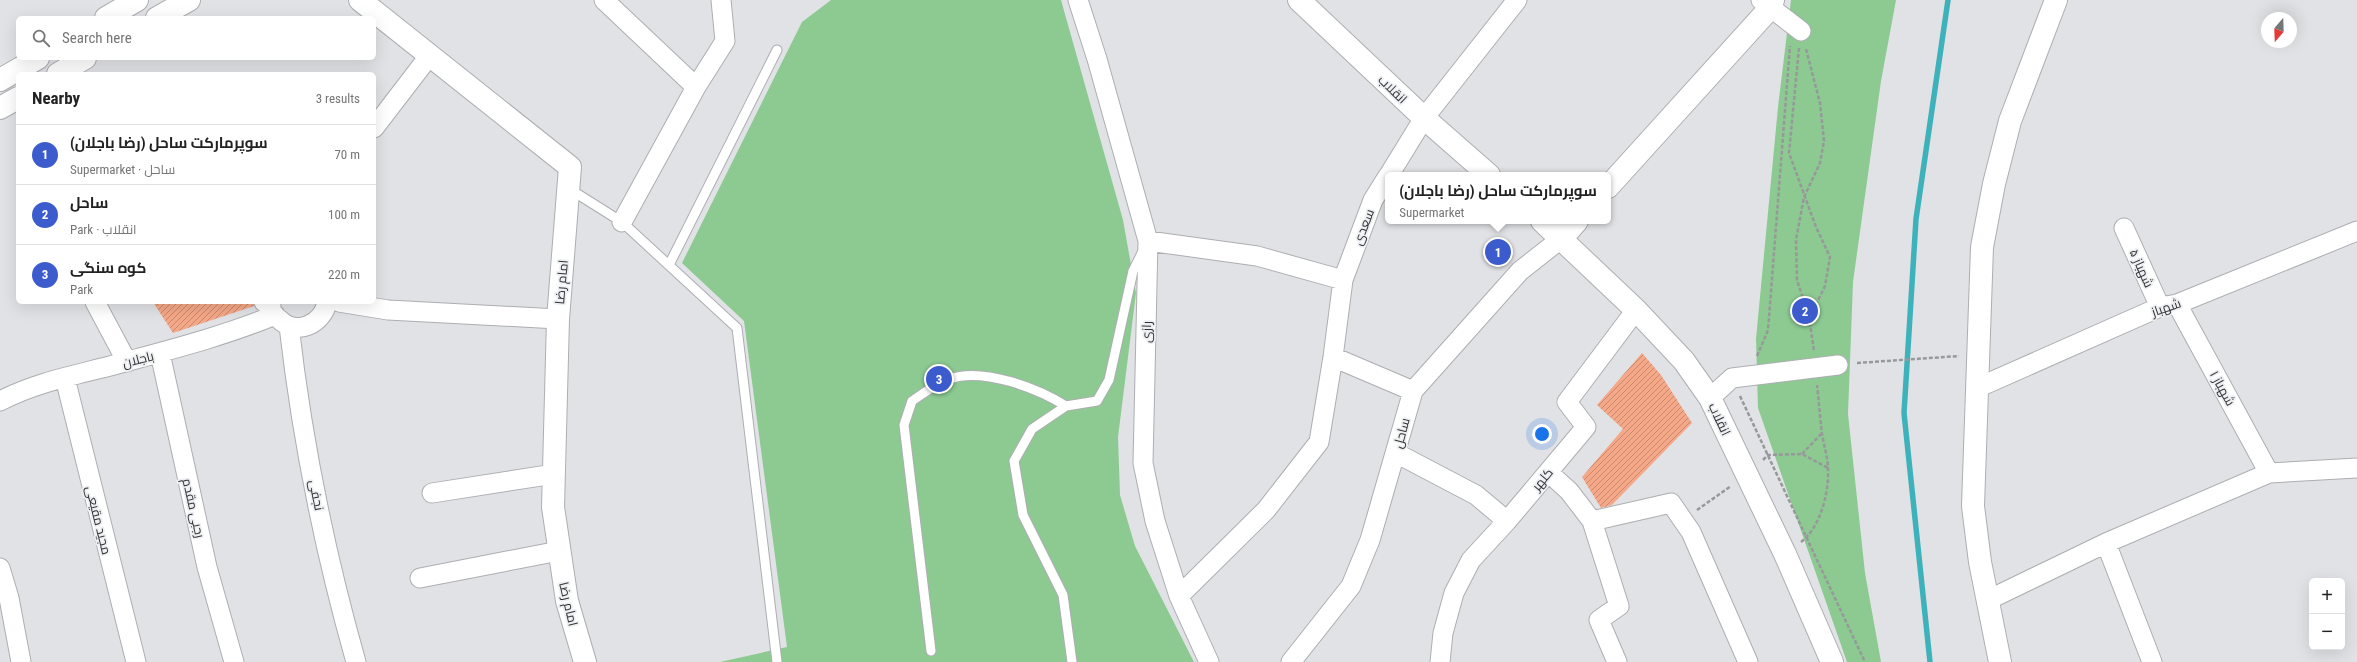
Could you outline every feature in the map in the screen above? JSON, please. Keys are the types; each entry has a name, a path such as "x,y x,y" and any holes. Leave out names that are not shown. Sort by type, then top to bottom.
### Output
{"street":[{"path":"109,16 137,0"},
{"path":"161,16 189,0"},
{"name":"امام رضا","path":"360,0 570,167 558,319 553,507 566,601 585,662"},
{"path":"604,0 696,87"},
{"path":"622,222 696,87 725,41 721,0"},
{"name":"رازی","path":"1078,0 1097,59 1148,241 1143,463 1155,521 1179,596 1209,662"},
{"name":"انقلاب","path":"1299,0 1424,118 1486,172"},
{"name":"سعدی","path":"1390,172 1424,118 1518,0"},
{"path":"2000,662 1980,562 1973,506 1982,247 1994,184 2010,122 2056,0"},
{"path":"1611,184 1779,12"},
{"path":"376,125 430,55"},
{"path":"0,80 35,60"},
{"path":"61,72 82,60"},
{"path":"0,108 16,99"},
{"name":"سعدی","path":"1179,596 1266,510 1319,442 1333,357 1343,280 1373,200 1385,181"},
{"name":"انقلاب","path":"1546,224 1562,238 1636,310 1684,361 1710,398 1785,554 1832,662"},
{"path":"1562,238 1574,224"},
{"name":"شهباز ۵","path":"2124,228 2169,305"},
{"name":"شهباز","path":"1977,388 2169,305 2357,230"},
{"name":"ساحل","path":"1291,662 1351,586 1370,540 1413,391 1520,271 1562,238"},
{"path":"1148,241 1258,256 1343,280"},
{"path":"96,304 127,362"},
{"path":"274,310 306,326 315,323 324,313 326,304"},
{"path":"351,304 388,310 558,319"},
{"name":"شهباز ۱","path":"2169,305 2269,473"},
{"name":"باجلان","path":"1,397 23,389 160,353 244,328 274,310"},
{"name":"نجفی","path":"274,310 341,610 356,662"},
{"name":"کلهر","path":"1440,662 1443,633 1454,593 1471,560 1507,521 1586,427 1567,402 1636,310"},
{"name":"رجبی مقدم","path":"160,353 207,567 234,662"},
{"path":"1333,357 1413,391"},
{"path":"1710,398 1739,377 1838,365"},
{"name":"مجید مقیعی","path":"64,378 136,662"},
{"path":"1396,453 1476,494 1507,521"},
{"path":"1988,600 2106,543 2269,473 2357,468"},
{"path":"1548,472 1569,491 1592,521 1619,606 1599,620 1617,662"},
{"path":"432,493 554,474"},
{"path":"1592,521 1670,503 1691,532 1748,662"},
{"path":"2106,543 2152,662"},
{"path":"420,578 559,551"},
{"path":"0,568 9,598 21,662"}],"lane":[{"path":"669,265 777,50"},
{"path":"568,188 622,222 737,328 777,662"},
{"path":"1072,662 1063,595 1023,515 1014,461 1032,429 1066,406 1097,401 1109,380 1133,271 1148,241"},
{"path":"931,650 904,425 912,401 949,379 981,375 1047,394 1066,406"}],"path":[{"path":"1779,12 1790,153 1804,197 1830,258 1824,286 1809,318"},
{"path":"1779,12 1820,103 1824,141 1820,163 1804,197 1796,240 1797,280 1809,318 1816,368 1822,434 1828,468 1828,484 1820,514 1807,537 1785,554"},
{"path":"1779,12 1790,49 1768,330 1739,377 1807,537 1865,662"},
{"path":"1838,365 1951,356"},
{"path":"1802,454 1822,434"}],"green space":[{"path":"831,0 1061,0 1123,220 1136,293 1118,437 1120,495 1135,546 1194,662 720,662 787,647 744,321 682,263 802,22"},
{"path":"1791,0 1896,0 1881,81 1853,282 1848,414 1865,573 1881,662 1847,662 1758,408 1756,339 1778,107"}],"building":[{"path":"154,304 254,304 254,306 173,333"},
{"path":"1642,353 1661,375 1692,423 1612,505 1601,508 1582,477 1623,429 1597,405"}],"waterway":[{"path":"1930,662 1904,413 1916,219 1948,0"}],"place":[{"name":"سوپرمارکت ساحل (رضا باجلان)","path":"1498,252"},
{"name":"ساحل","path":"1805,311"},
{"name":"کوه سنگی","path":"939,379"}]}
